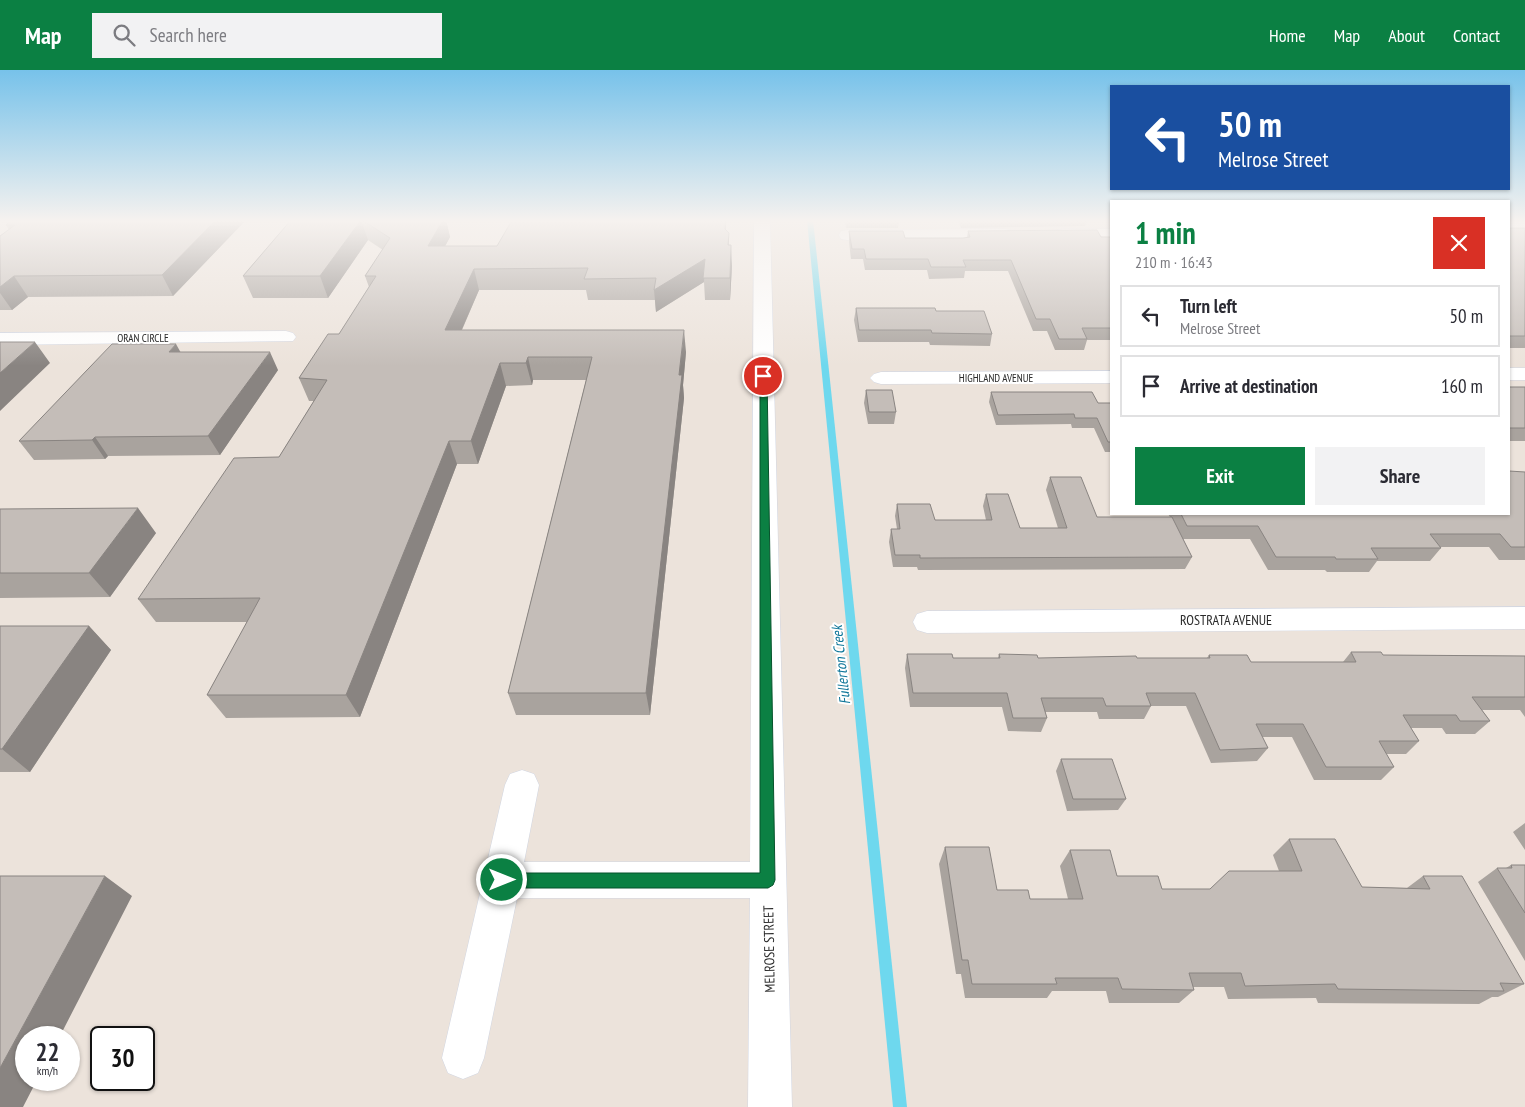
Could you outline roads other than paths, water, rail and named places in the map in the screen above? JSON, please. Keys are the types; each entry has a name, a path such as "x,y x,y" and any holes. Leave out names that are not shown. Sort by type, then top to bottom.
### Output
{"street":[{"name":"MELROSE STREET","path":"762,268 770,1107"},
{"name":"ORAN CIRCLE","path":"0,338 286,337"},
{"path":"1510,374 1525,374"},
{"name":"HIGHLAND AVENUE","path":"881,378 1110,377"},
{"name":"ROSTRATA AVENUE","path":"928,622 1525,618"},
{"path":"463,1058 522,785"},
{"path":"502,880 768,880"}],"waterway":[{"name":"Fullerton Creek","path":"815,268 900,1107"}]}
